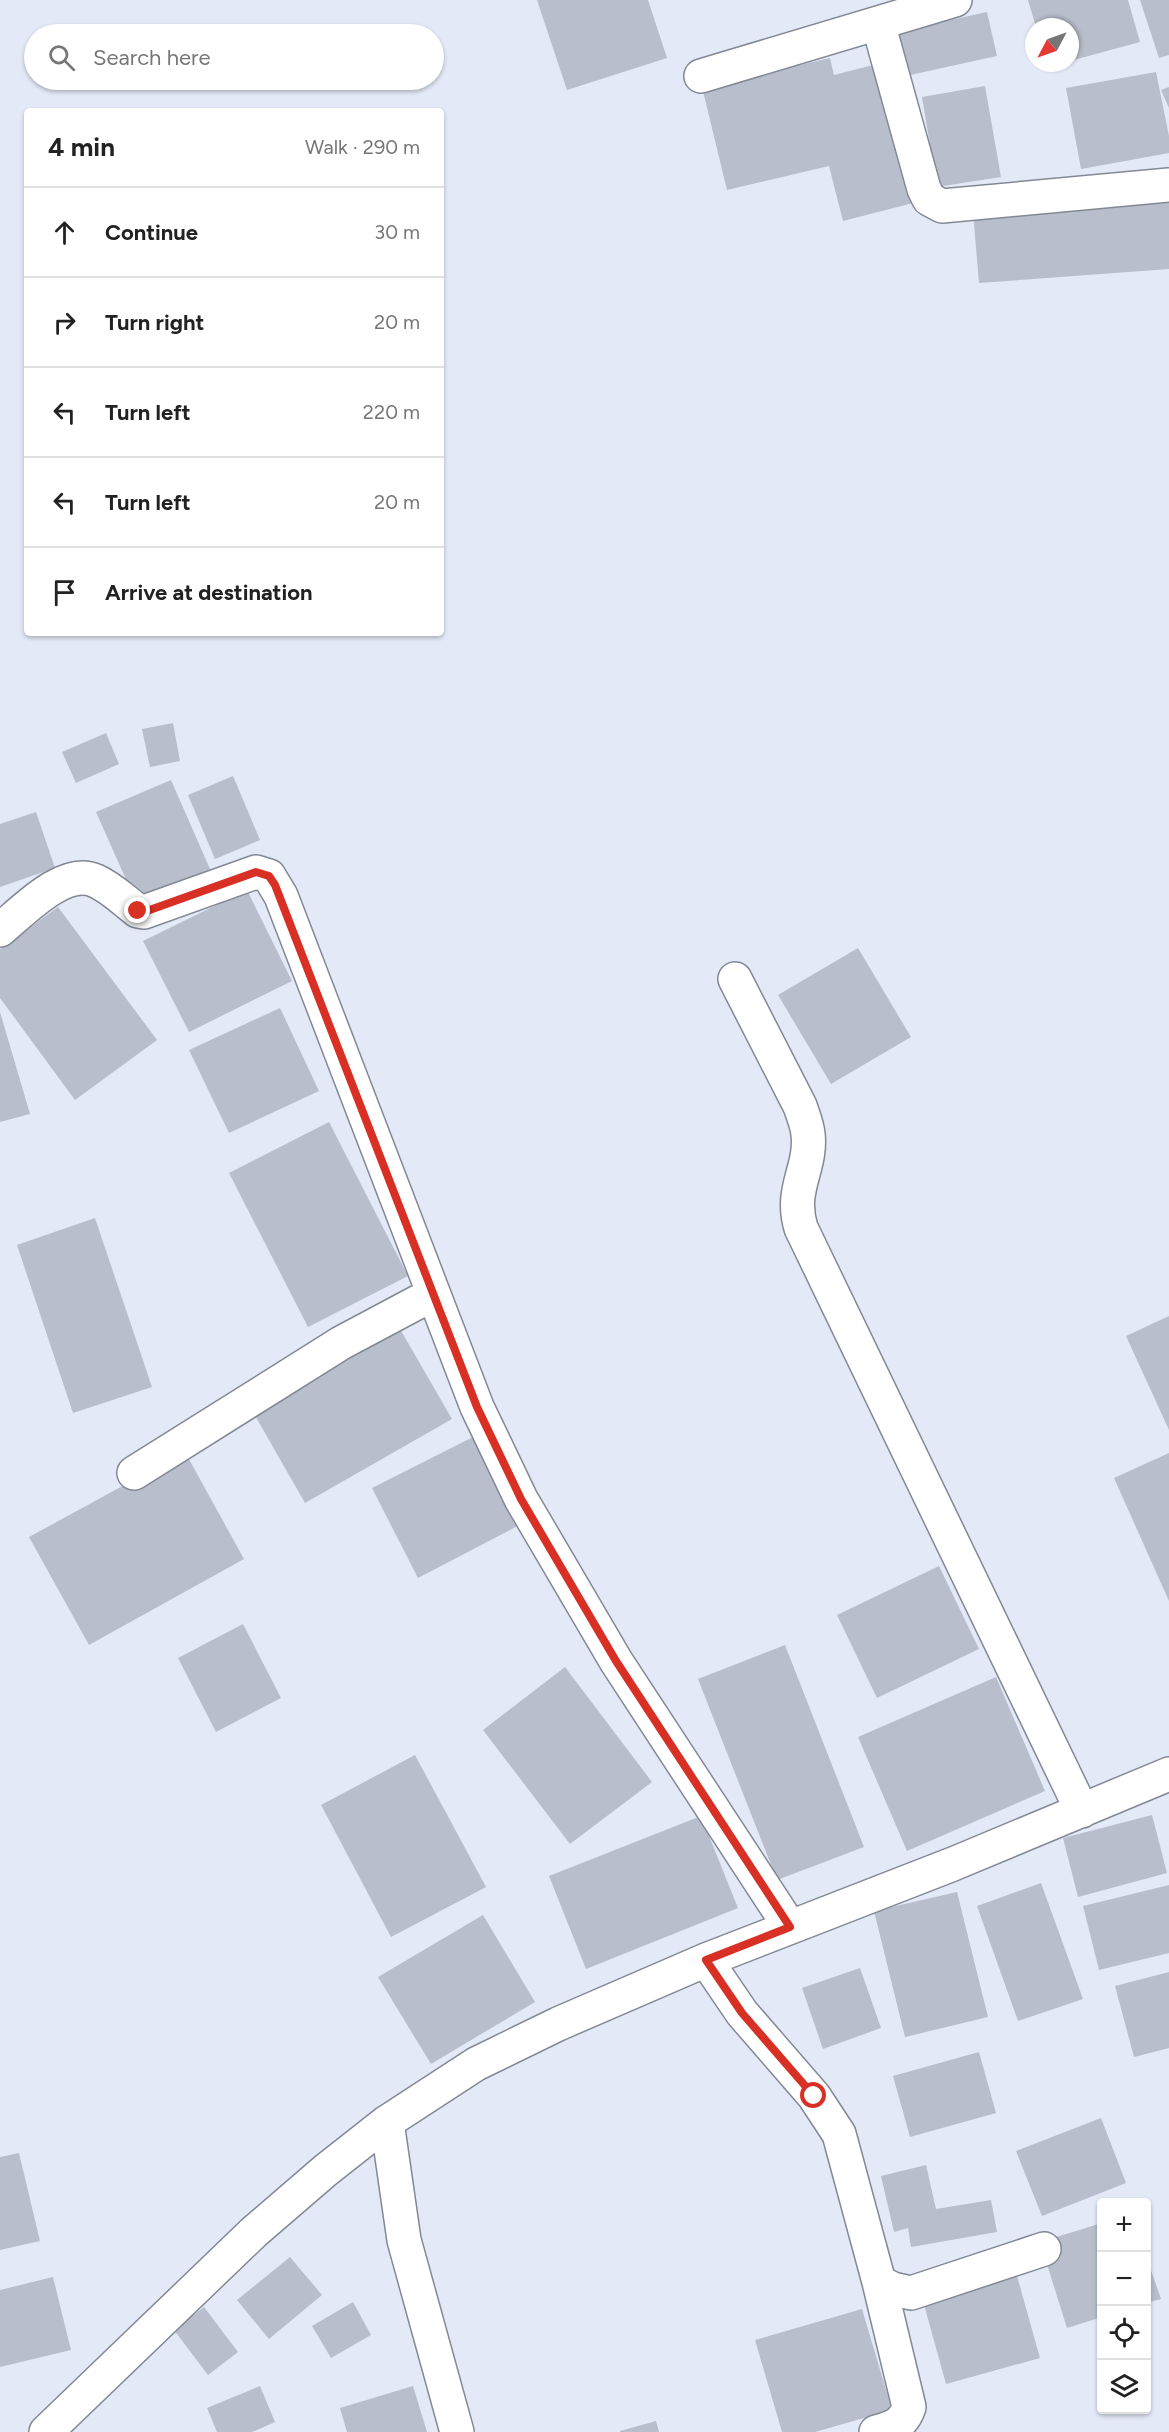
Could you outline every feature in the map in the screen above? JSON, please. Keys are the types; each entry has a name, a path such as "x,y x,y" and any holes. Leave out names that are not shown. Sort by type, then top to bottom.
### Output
{"street":[{"path":"701,76 955,0"},
{"path":"878,23 929,200 942,206 1169,184"},
{"path":"0,930 57,885 79,877 98,881 138,911 144,912 256,872 269,876 280,896 477,1407 521,1499 616,1661 790,1927"},
{"path":"735,979 807,1124 807,1147 796,1201 796,1212 801,1228 1082,1811"},
{"path":"134,1473 341,1343 433,1294"},
{"path":"46,2432 254,2232 326,2170 387,2122 476,2064 558,2024 706,1960 1082,1811 1169,1774"},
{"path":"706,1960 742,2013 814,2096 839,2134 879,2282 909,2408 905,2419 895,2427 876,2432"},
{"path":"387,2122 404,2240 457,2432"},
{"path":"879,2282 892,2289 911,2293 1044,2249"}],"building":[{"path":"537,0 648,0 667,58 567,90"},
{"path":"1028,0 1128,0 1140,42 1079,59 1079,18 1033,18"},
{"path":"1140,0 1169,0 1169,55 1159,58"},
{"path":"987,12 997,56 901,77 891,33"},
{"path":"830,58 834,75 877,64 913,203 843,221 829,166 727,190 702,87"},
{"path":"1156,72 1169,136 1169,153 1081,169 1066,88"},
{"path":"985,86 1001,177 937,187 922,97"},
{"path":"1169,87 1169,108 1161,90"},
{"path":"1169,197 1169,269 979,283 973,212"},
{"path":"173,723 180,761 150,767 142,729"},
{"path":"106,733 119,764 76,783 62,752"},
{"path":"233,776 260,840 215,859 188,795"},
{"path":"171,780 210,869 136,902 96,812"},
{"path":"36,812 55,868 0,887 0,824"},
{"path":"247,890 292,981 189,1032 143,941"},
{"path":"58,907 157,1040 75,1100 0,998 0,949"},
{"path":"858,948 911,1037 831,1084 778,995"},
{"path":"280,1008 319,1091 229,1133 189,1050"},
{"path":"0,1012 30,1114 0,1122"},
{"path":"329,1122 408,1276 308,1327 229,1173"},
{"path":"95,1218 152,1387 73,1413 17,1245"},
{"path":"1169,1316 1169,1430 1126,1336"},
{"path":"400,1329 452,1419 305,1503 253,1412"},
{"path":"481,1433 527,1521 418,1578 372,1488"},
{"path":"185,1452 244,1559 89,1645 29,1537"},
{"path":"1169,1453 1169,1601 1114,1478"},
{"path":"939,1566 979,1649 877,1698 837,1615"},
{"path":"243,1624 281,1698 216,1732 178,1658"},
{"path":"785,1645 864,1847 777,1880 698,1679"},
{"path":"565,1667 652,1782 570,1844 483,1730"},
{"path":"996,1677 1045,1791 907,1851 858,1737"},
{"path":"415,1755 486,1887 391,1937 321,1805"},
{"path":"1152,1815 1167,1873 1078,1897 1063,1838"},
{"path":"701,1816 738,1908 586,1969 549,1876"},
{"path":"1041,1883 1083,1999 1018,2021 977,1906"},
{"path":"1169,1885 1169,1953 1099,1970 1083,1906"},
{"path":"957,1892 988,2017 905,2037 874,1911"},
{"path":"483,1915 535,2002 431,2064 378,1977"},
{"path":"860,1968 881,2028 823,2049 802,1988"},
{"path":"1169,1972 1169,2048 1134,2057 1115,1986"},
{"path":"979,2052 996,2113 910,2137 893,2076"},
{"path":"1101,2118 1126,2183 1042,2216 1016,2151"},
{"path":"19,2153 40,2241 0,2250 0,2157"},
{"path":"926,2165 936,2209 991,2200 997,2232 911,2247 908,2228 894,2232 881,2176"},
{"path":"1097,2225 1097,2319 1067,2328 1040,2242"},
{"path":"290,2257 322,2295 269,2339 237,2300"},
{"path":"1012,2258 1040,2358 946,2384 918,2283"},
{"path":"1151,2270 1161,2299 1151,2302"},
{"path":"53,2277 71,2350 0,2367 0,2290"},
{"path":"353,2302 371,2335 331,2358 312,2326"},
{"path":"204,2307 238,2352 208,2375 174,2330"},
{"path":"862,2309 892,2410 815,2432 782,2432 755,2340"},
{"path":"260,2386 275,2422 252,2432 217,2432 207,2408"},
{"path":"413,2386 427,2432 347,2432 340,2408"},
{"path":"656,2421 659,2432 620,2432 620,2431"}],"route":[{"path":"138,911 144,912 256,872 269,876 275,885 477,1407 521,1499 616,1661 790,1927 706,1960 757,2032 814,2096"}]}
